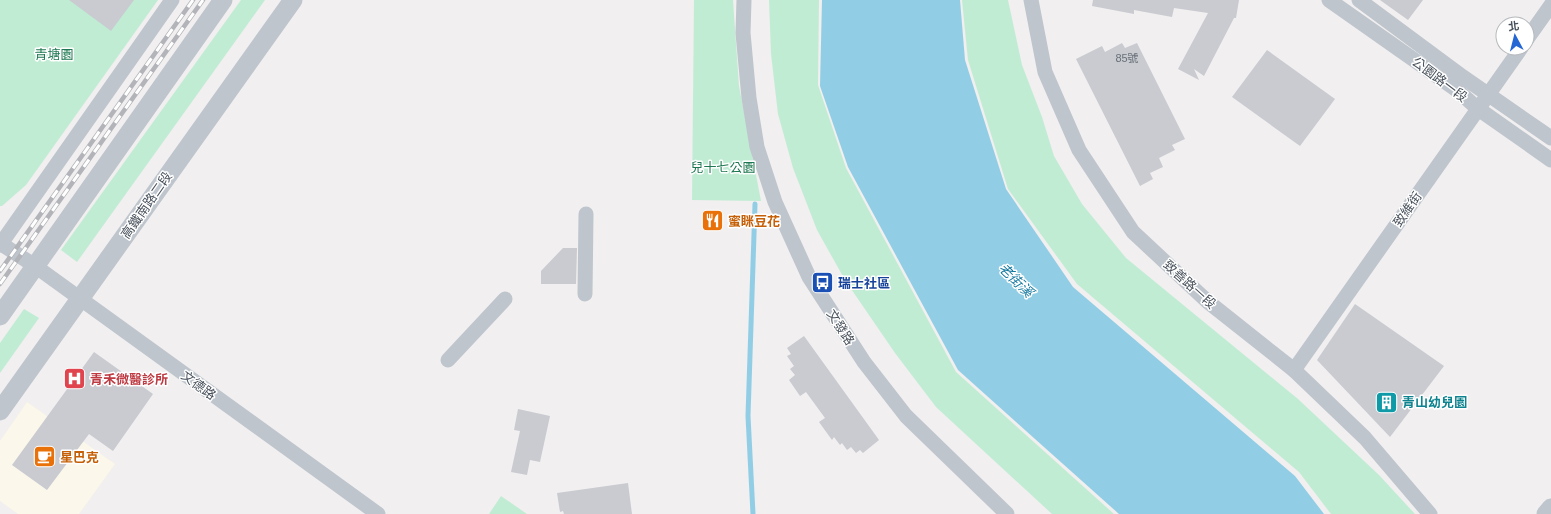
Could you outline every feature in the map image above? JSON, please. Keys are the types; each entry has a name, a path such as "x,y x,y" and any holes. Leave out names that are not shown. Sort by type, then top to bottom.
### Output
{"street":[{"path":"0,244 172,0"},
{"path":"0,316 223,0"},
{"name":"高鐵南路二段","path":"0,411 293,0"},
{"name":"文發路","path":"744,0 743,33 749,98 757,147 775,202 809,277 864,362 906,416 1007,514"},
{"name":"致善路一段","path":"1031,0 1045,72 1079,150 1132,232 1207,301 1294,370 1365,438 1430,514"},
{"name":"公園路一段","path":"1328,0 1457,90 1477,108 1551,160"},
{"name":"公園路一段","path":"1359,0 1551,138"},
{"path":"1535,28 1551,5"},
{"name":"致維街","path":"1294,370 1477,108 1515,56"},
{"path":"585,294 586,214"},
{"name":"文德路","path":"0,244 35,266 378,514"},
{"path":"448,360 505,299"},
{"path":"1546,514 1551,508"}],"shaded area":[{"path":"27,402 115,464 79,514 18,514 0,501 0,441"}],"green space":[{"name":"青塘園","path":"0,0 158,0 26,185 2,206 0,206"},
{"path":"241,0 265,0 77,262 61,250"},
{"name":"兒十七公園","path":"694,0 733,0 739,86 761,201 692,200"},
{"path":"769,0 819,0 818,85 846,168 956,372 1114,514 1052,514 936,407 895,353 845,280 817,230 793,168 778,114 771,54"},
{"path":"962,0 1008,0 1022,65 1042,117 1054,156 1082,204 1126,258 1298,399 1379,475 1415,514 1331,514 1299,472 1077,284 1008,189 968,60"},
{"path":"24,309 39,318 0,373 0,343"},
{"path":"501,496 527,514 489,514"}],"water":[{"name":"老街溪","path":"822,0 960,0 965,60 1006,189 1073,287 1295,476 1324,514 1119,514 958,370 848,167 820,86"}],"building":[{"path":"69,0 134,0 111,31"},
{"path":"1093,0 1239,0 1236,18 1234,18 1204,76 1194,69 1199,80 1178,69 1208,13 1174,8 1172,17 1134,10 1134,14 1092,6"},
{"path":"1380,0 1423,0 1408,20"},
{"path":"1122,43 1125,48 1137,43 1185,139 1172,145 1175,150 1159,158 1163,167 1150,173 1153,179 1140,186 1076,59 1102,46 1105,52"},
{"path":"1267,50 1335,99 1300,146 1232,97"},
{"path":"563,248 577,248 576,284 541,284 541,271"},
{"name":"青山幼兒園","path":"1355,304 1444,366 1390,437 1317,360"},
{"path":"804,336 879,440 863,453 860,450 856,453 851,447 847,450 842,443 840,445 834,437 832,440 819,422 825,418 806,392 800,396 789,380 795,375 790,369 794,366 787,356 791,354 787,348"},
{"path":"94,352 153,394 113,451 89,434 47,490 12,465"},
{"path":"518,409 550,416 540,462 530,460 527,475 511,472 520,431 514,430"},
{"path":"628,483 632,514 564,514 563,511 560,512 557,493"}],"waterway":[{"path":"753,514 748,416 755,204"}],"railway":[{"path":"0,271 193,0"},
{"path":"0,284 203,0"}],"place":[{"name":"蜜眯豆花","path":"712,221"},
{"name":"瑞士社區","path":"822,283"},
{"name":"青禾微醫診所","path":"75,379"},
{"name":"青山幼兒園","path":"1387,402"},
{"name":"星巴克","path":"45,457"}]}
